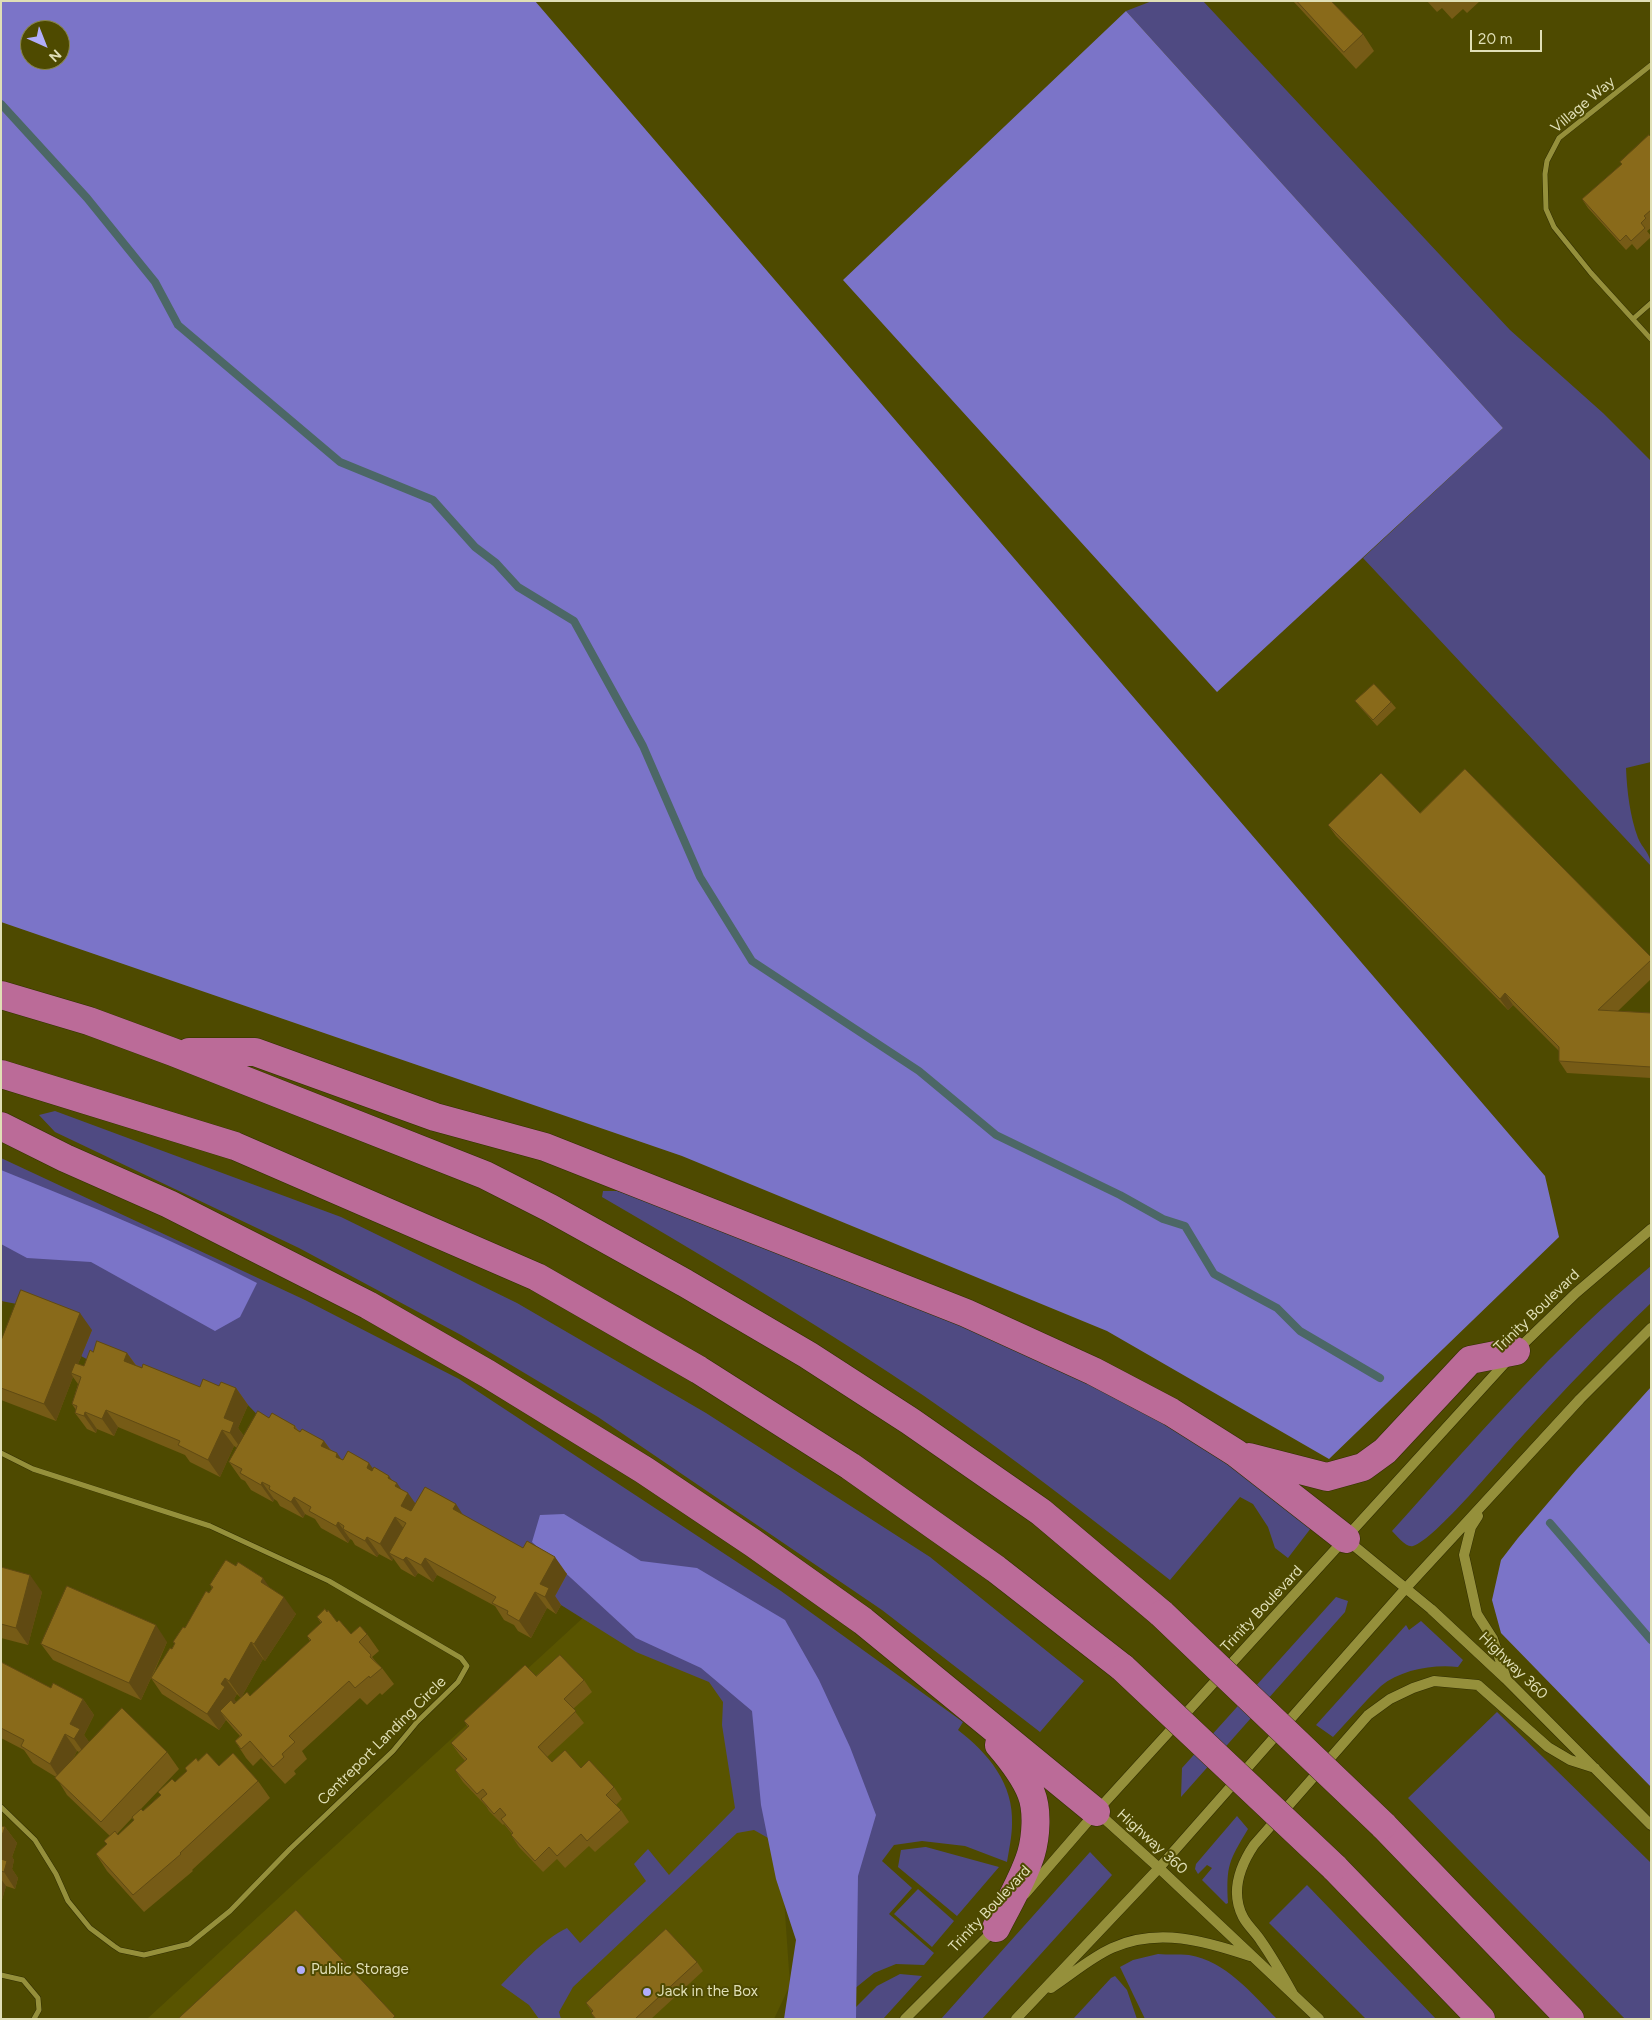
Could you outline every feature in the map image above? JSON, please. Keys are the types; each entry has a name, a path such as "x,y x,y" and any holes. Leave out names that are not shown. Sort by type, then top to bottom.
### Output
{"highway":[{"path":"1,995 89,1021 173,1052 485,1175 550,1208 685,1283 808,1355 910,1421 1033,1506 1162,1614 1383,1825 1570,2019"},
{"path":"173,1052 255,1052 435,1117 545,1147 966,1313 1093,1371 1170,1412 1236,1453 1346,1539"},
{"path":"1,1074 235,1146 537,1277 699,1370 850,1466 996,1568 1123,1668 1334,1867 1481,2019"},
{"path":"1,1126 65,1158 169,1204 276,1257 368,1306 488,1374 644,1470 753,1543 863,1622 1096,1812"},
{"path":"1236,1453 1327,1477 1363,1467 1385,1451 1470,1360 1516,1351"},
{"path":"957,1697 1012,1760 1025,1780 1035,1805 1031,1854 996,1928"}],"main road":[{"name":"Trinity Boulevard","path":"904,2019 996,1928 1096,1812 1516,1351 1598,1273 1651,1229"},
{"path":"1016,2019 1159,1868 1406,1588 1580,1399 1651,1328"},
{"path":"1499,1488 1471,1527 1464,1555 1477,1614 1493,1639 1506,1679"},
{"name":"Highway 360","path":"1346,1539 1431,1609 1506,1679 1651,1824"},
{"path":"1293,1994 1262,1942 1243,1917 1237,1902 1237,1879 1242,1862 1254,1845 1368,1715 1390,1699 1434,1681 1478,1685 1548,1747 1570,1760 1595,1768"},
{"name":"Highway 360","path":"1096,1812 1159,1868 1319,2019"},
{"path":"1034,2000 1096,1958 1130,1941 1157,1936 1182,1938 1218,1946 1253,1957"}],"street":[{"name":"Village Way","path":"1651,65 1559,138 1547,160 1545,174 1546,209 1554,227 1591,273 1651,339"},
{"path":"1633,319 1651,303"},
{"name":"Centreport Landing Circle","path":"1,1453 32,1470 218,1530 329,1581 461,1658 467,1666 458,1682 417,1722 393,1751 290,1849 230,1911 189,1944 144,1955 120,1950 114,1946 90,1928 68,1901 56,1874 35,1840 1,1807"},
{"path":"1,1975 23,1980 38,1998 39,2010 34,2019"}],"shaded area":[{"path":"1,1 535,1 1545,1176 1559,1237 1329,1459 1107,1331 682,1156 1,922"},
{"path":"1152,1 1203,1 1510,330 1603,413 1651,461 1651,762 1626,768 1628,795 1633,821 1638,838 1650,858 1651,866 1363,558 1503,428 1126,11"},
{"path":"1126,11 1503,428 1217,692 843,280"},
{"path":"55,1111 341,1217 517,1303 706,1413 930,1557 1084,1681 1040,1732 882,1610 598,1417 461,1335 299,1248 55,1132 39,1115"},
{"path":"1,1158 305,1300 459,1379 781,1591 963,1722 958,1730 989,1759 1004,1783 1009,1796 1012,1824 1007,1862 965,1846 922,1841 894,1845 882,1861 912,1888 889,1914 934,1953 924,1965 896,1964 874,1973 817,2019 803,1977 784,1847 754,1830 737,1833 573,1987 559,2012 561,2019 539,2019 529,2005 501,1985 540,1946 567,1928 580,1943 646,1881 634,1864 648,1849 669,1875 735,1808 722,1725 723,1702 709,1682 636,1652 561,1605 423,1528 270,1428 248,1405 105,1369 81,1356 91,1330 33,1307 1,1301"},
{"path":"1,1170 162,1238 257,1283 240,1317 215,1331 91,1262 27,1258 1,1244"},
{"path":"603,1191 617,1191 681,1212 1031,1350 1156,1418 1246,1476 1311,1528 1288,1558 1275,1548 1268,1527 1253,1504 1240,1497 1170,1580 1031,1473 924,1396 782,1304 602,1197"},
{"path":"1651,1266 1651,1303 1571,1384 1437,1529 1413,1546 1407,1545 1402,1541 1392,1531 1454,1462 1548,1361 1616,1296"},
{"path":"1651,1387 1651,1787 1501,1633 1492,1600 1501,1560 1576,1470"},
{"path":"564,1514 641,1561 697,1568 785,1620 819,1680 850,1747 876,1815 858,1876 856,2019 784,2019 796,1940 776,1879 761,1805 752,1711 701,1668 636,1638 532,1542 540,1515"},
{"path":"624,1580 723,1630 780,1841 790,1985 774,2019 147,2019"},
{"path":"1336,1597 1348,1601 1345,1612 1181,1797 1182,1768"},
{"path":"1421,1621 1463,1660 1458,1667 1438,1666 1417,1669 1389,1680 1375,1692 1333,1737 1316,1725 1406,1625 1409,1630"},
{"path":"1497,1712 1651,1863 1651,2019 1625,2019 1408,1798"},
{"path":"1237,1816 1248,1829 1230,1864 1228,1871 1228,1903 1226,1904 1202,1880 1212,1868 1207,1865 1198,1874 1195,1869 1196,1864"},
{"path":"925,1847 999,1867 957,1916 898,1867 901,1850"},
{"path":"1090,1852 1112,1875 1105,1883 982,2019 941,2019"},
{"path":"1307,1885 1436,2019 1366,2019 1269,1923"},
{"path":"918,1889 954,1921 932,1947 894,1914"},
{"path":"1158,1954 1189,1955 1215,1964 1238,1980 1277,2019 1145,2019 1120,1967 1133,1960"},
{"path":"900,1974 922,1976 883,2019 844,2019 877,1986"},
{"path":"1115,1976 1127,1990 1137,2019 1074,2018 1111,1978"}],"building":[{"path":"1297,1 1331,1 1363,34 1344,52"},
{"path":"1649,135 1651,137 1651,210 1644,216 1646,218 1641,223 1645,228 1631,241 1626,235 1620,241 1582,199 1622,164 1620,162"},
{"path":"1374,684 1391,702 1373,720 1355,701"},
{"path":"1465,769 1651,957 1651,960 1598,1010 1651,1013 1651,1067 1559,1061 1559,1047 1505,993 1500,999 1328,825 1381,773 1420,813"},
{"path":"21,1290 80,1313 44,1404 1,1388 1,1341"},
{"path":"97,1341 127,1353 124,1361 142,1368 143,1364 200,1387 203,1379 219,1386 221,1382 236,1388 224,1418 234,1422 230,1433 222,1430 208,1460 178,1445 180,1441 106,1410 102,1419 85,1412 84,1416 75,1413 77,1406 72,1404 81,1377 71,1373 75,1363 84,1366 90,1350 93,1352"},
{"path":"258,1411 269,1418 272,1413 295,1426 294,1428 300,1432 302,1429 324,1441 321,1446 337,1453 336,1457 343,1460 348,1451 369,1463 367,1468 372,1471 374,1467 389,1476 388,1478 397,1483 395,1486 408,1493 401,1506 411,1511 425,1487 456,1504 453,1509 523,1548 527,1541 555,1557 540,1584 549,1588 545,1597 535,1592 519,1621 507,1614 508,1611 492,1603 496,1597 425,1558 421,1565 406,1557 403,1560 389,1553 406,1523 395,1517 380,1544 367,1537 365,1541 343,1529 344,1526 338,1522 336,1526 309,1511 311,1507 294,1497 291,1502 269,1489 270,1486 262,1482 261,1485 240,1473 242,1469 229,1462"},
{"path":"226,1560 236,1566 238,1562 263,1578 261,1582 284,1597 254,1644 251,1642 229,1681 225,1678 221,1684 225,1687 207,1714 151,1678 170,1648 172,1649 175,1643 173,1642 183,1627 185,1628 206,1591 209,1593 213,1587 210,1585"},
{"path":"1,1567 30,1575 16,1628 1,1624"},
{"path":"67,1586 156,1625 129,1683 41,1644"},
{"path":"325,1609 327,1612 328,1610 337,1622 339,1620 351,1634 360,1626 367,1634 359,1642 371,1655 370,1657 382,1668 355,1688 349,1681 289,1736 295,1742 282,1754 284,1757 273,1767 250,1741 241,1749 235,1741 242,1735 220,1711 231,1700 234,1704 247,1692 250,1696 311,1640 307,1636 322,1622 317,1617"},
{"path":"560,1655 584,1680 564,1699 576,1711 538,1747 552,1762 565,1750 581,1768 589,1760 614,1787 606,1795 621,1810 587,1841 581,1834 557,1856 549,1847 535,1861 511,1835 513,1833 501,1819 506,1815 500,1808 494,1814 481,1799 487,1794 483,1789 477,1794 455,1770 467,1759 451,1743 469,1726 464,1721 525,1665 536,1676"},
{"path":"1,1662 51,1688 53,1683 83,1699 70,1724 80,1729 74,1739 65,1734 50,1764 21,1746 24,1740 1,1728"},
{"path":"122,1708 167,1752 101,1822 55,1778"},
{"path":"207,1753 219,1766 233,1753 258,1781 181,1854 133,1895 96,1854 107,1844 104,1841 115,1831 118,1835 134,1820 132,1817 141,1809 143,1811 161,1795 158,1792 172,1779 175,1782 187,1771 185,1768 196,1758 198,1761"},
{"path":"1,1826 5,1827 1,1838"},
{"path":"1,1859 7,1861 4,1872 1,1871"},
{"name":"Public Storage","path":"296,1910 395,2016 392,2019 178,2019"},
{"name":"Jack in the Box","path":"666,1929 697,1962 635,2019 596,2019 591,2013 593,2011 586,2003"}],"waterway":[{"path":"1,104 87,198 155,282 178,325 340,462 433,500 475,547 496,563 518,587 574,621 643,746 700,877 752,961 919,1071 996,1135 1120,1195 1163,1219 1185,1226 1214,1274 1277,1308 1300,1331 1380,1378"},
{"path":"1550,1523 1651,1640"}],"place":[{"name":"Public Storage","path":"301,1970"},
{"name":"Jack in the Box","path":"647,1992"}]}
